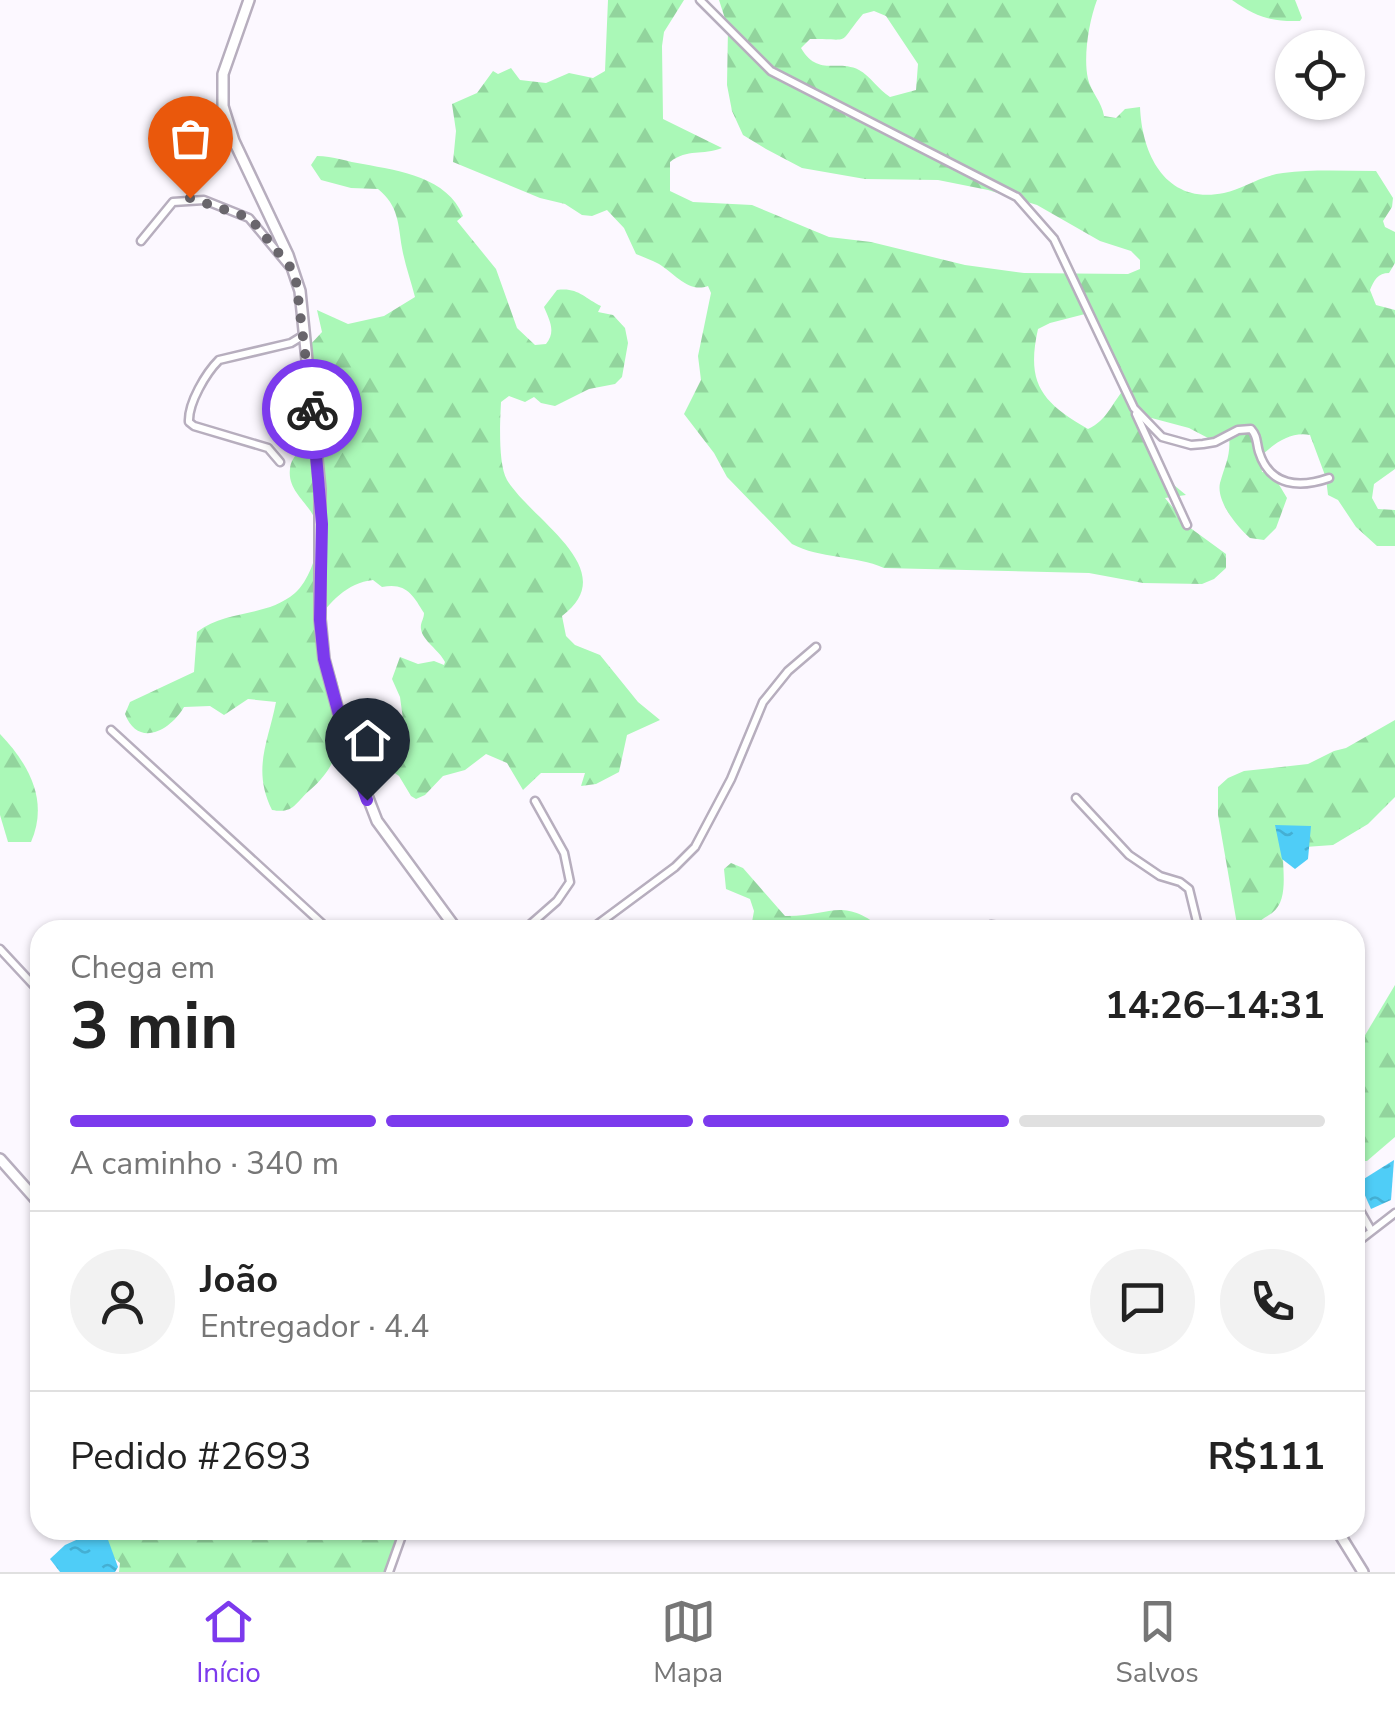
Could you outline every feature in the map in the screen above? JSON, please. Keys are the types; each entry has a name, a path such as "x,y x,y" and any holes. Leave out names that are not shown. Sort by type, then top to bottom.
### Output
{"street":[{"path":"250,0 224,74 223,106 234,141 295,273 320,489 320,620 324,659 347,744 377,821 449,920"},
{"path":"700,0 771,71 1018,197 1054,239 1187,525"},
{"path":"141,240 173,202 204,200 256,222 295,273"},
{"path":"280,462 268,448 194,426 188,413 210,369 219,360 290,343 304,334"},
{"path":"1134,408 1150,428 1175,442 1191,445 1216,442 1238,430 1252,429 1264,464 1279,480 1304,484 1329,478"},
{"path":"603,920 696,848 731,780 763,702 772,687 816,647"},
{"path":"111,730 319,920"},
{"path":"1076,798 1128,855 1189,889 1197,920"},
{"path":"535,801 564,854 570,882 557,901 535,920"},
{"path":"0,949 30,981"},
{"path":"0,1158 30,1192"},
{"path":"1365,1235 1395,1213"},
{"path":"1365,1220 1371,1230"},
{"path":"389,1572 400,1540"},
{"path":"1343,1540 1362,1572"}],"green space":[{"path":"608,0 684,0 664,32 663,119 722,148 683,155 670,162 670,191 693,202 752,205 829,237 871,242 965,265 1024,273 1128,274 1140,269 1140,260 1131,251 1100,241 1037,205 938,180 865,179 802,168 743,135 732,111 727,85 728,28 719,0 1097,0 1089,28 1089,84 1104,116 1116,118 1125,109 1140,107 1152,158 1172,184 1204,195 1224,193 1283,173 1376,171 1393,198 1383,221 1385,227 1395,232 1395,263 1389,273 1377,278 1370,290 1376,305 1395,310 1395,469 1374,484 1372,498 1378,509 1395,510 1395,546 1377,546 1356,527 1338,500 1328,495 1310,435 1303,434 1283,440 1260,457 1262,472 1272,473 1287,498 1276,528 1264,540 1250,538 1221,498 1229,436 1208,438 1189,428 1144,416 1140,417 1169,481 1186,495 1165,498 1189,527 1226,554 1226,568 1202,584 1143,583 1089,573 884,568 792,544 727,477 684,414 701,380 698,356 711,293 708,286 689,285 636,254 624,228 607,210 582,215 565,204 540,198 453,162 456,131 452,104 477,93 493,71 498,74 511,68 520,80 546,83 569,73 593,78 605,71","holes":["874,11 886,16 918,64 916,90 890,97 859,70 821,65 801,48 810,39 843,38 863,14","1085,314 1126,387 1105,416 1088,429 1048,400 1034,364 1038,329"]},
{"path":"1232,0 1295,0 1302,18 1290,21 1264,17"},
{"path":"317,156 407,173 446,192 463,216 457,221 496,269 517,328 535,345 546,344 551,335 544,307 557,290 580,294 601,306 598,312 613,315 625,328 628,343 622,377 615,384 589,389 555,406 534,397 525,402 509,396 501,402 501,454 507,480 567,546 583,581 578,599 562,616 566,636 575,645 600,655 638,702 660,720 627,735 619,772 596,784 581,786 585,773 541,773 523,790 507,763 486,754 465,770 443,776 425,795 416,799 411,796 399,776 387,768 379,751 364,739 364,734 403,719 392,679 400,657 418,664 445,662 422,633 424,613 412,596 403,588 382,587 373,580 340,595 315,624 336,677 342,729 333,761 290,809 272,810 263,782 264,756 276,702 248,699 224,715 210,706 184,707 163,729 146,733 138,731 125,714 130,702 194,672 197,632 220,620 284,601 301,587 311,570 318,530 313,515 295,491 290,469 306,441 314,409 316,389 310,345 322,332 317,310 348,324 384,316 415,297 390,202 378,189 351,188 321,180 311,165"},
{"path":"1395,720 1395,797 1368,824 1333,845 1305,847 1283,856 1284,887 1277,908 1263,920 1236,920 1218,815 1218,787 1244,771 1308,764"},
{"path":"0,734 20,758 33,784 38,812 31,842 8,842 0,815"},
{"path":"731,863 743,868 785,916 846,910 870,920 752,920 750,899 726,889 724,869"},
{"path":"1395,985 1395,1137 1367,1161 1365,1161 1365,1035"},
{"path":"100,1540 398,1540 400,1552 385,1572 119,1572 120,1563"}],"water":[{"path":"1275,825 1311,826 1308,859 1295,869 1282,859"},
{"path":"1394,1160 1391,1200 1371,1209 1365,1196 1365,1178"},
{"path":"76,1540 108,1540 118,1567 115,1572 60,1572 50,1559"}],"way so far":[{"path":"190,198 256,222 295,273 312,409"}],"route":[{"path":"312,409 322,524 320,620 324,659 367,800"}]}
